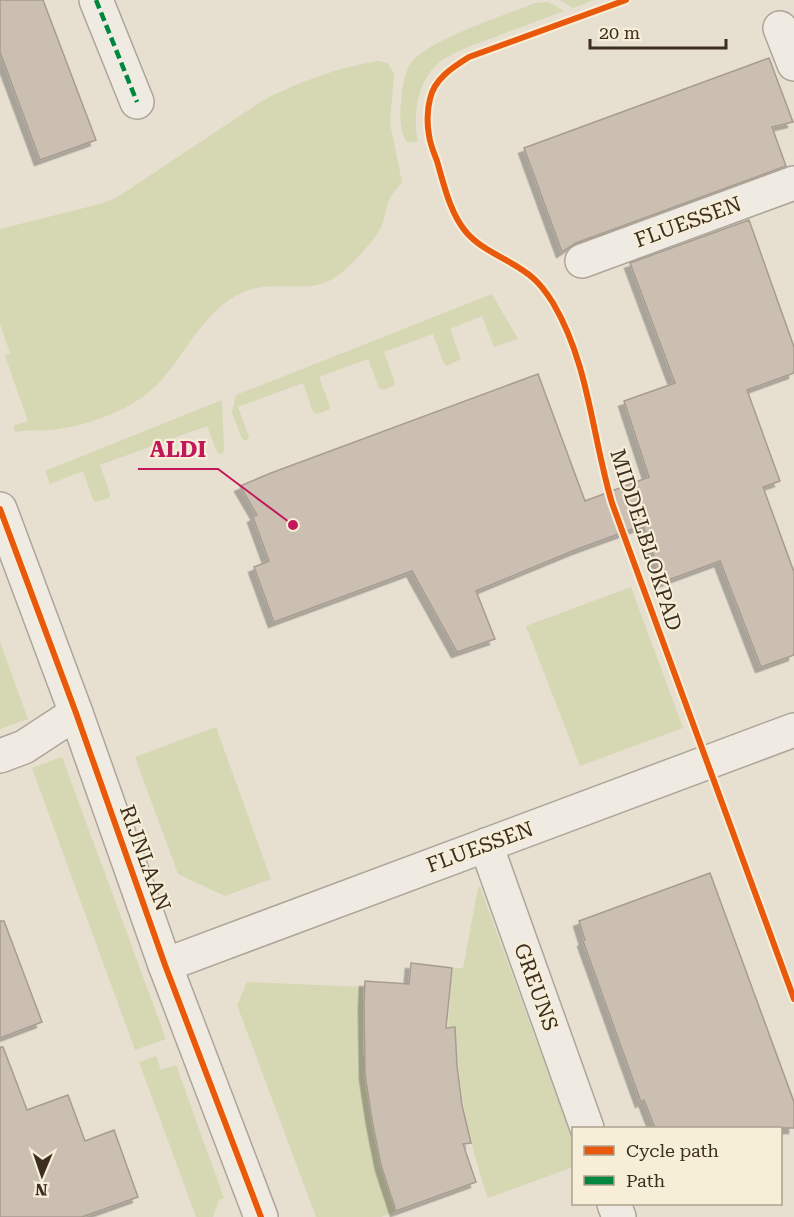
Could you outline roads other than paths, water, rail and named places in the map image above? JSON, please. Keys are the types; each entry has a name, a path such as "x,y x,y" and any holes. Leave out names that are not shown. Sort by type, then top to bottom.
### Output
{"street":[{"path":"96,0 137,102"},
{"path":"780,28 794,64"},
{"name":"FLUESSEN","path":"582,261 794,184"},
{"name":"RIJNLAAN","path":"0,509 76,713 165,964 261,1217"},
{"path":"0,756 24,747 76,713"},
{"name":"FLUESSEN","path":"165,964 794,730"},
{"name":"GREUNS","path":"486,845 587,1127"}],"place":[{"name":"ALDI","path":"293,525"}]}
